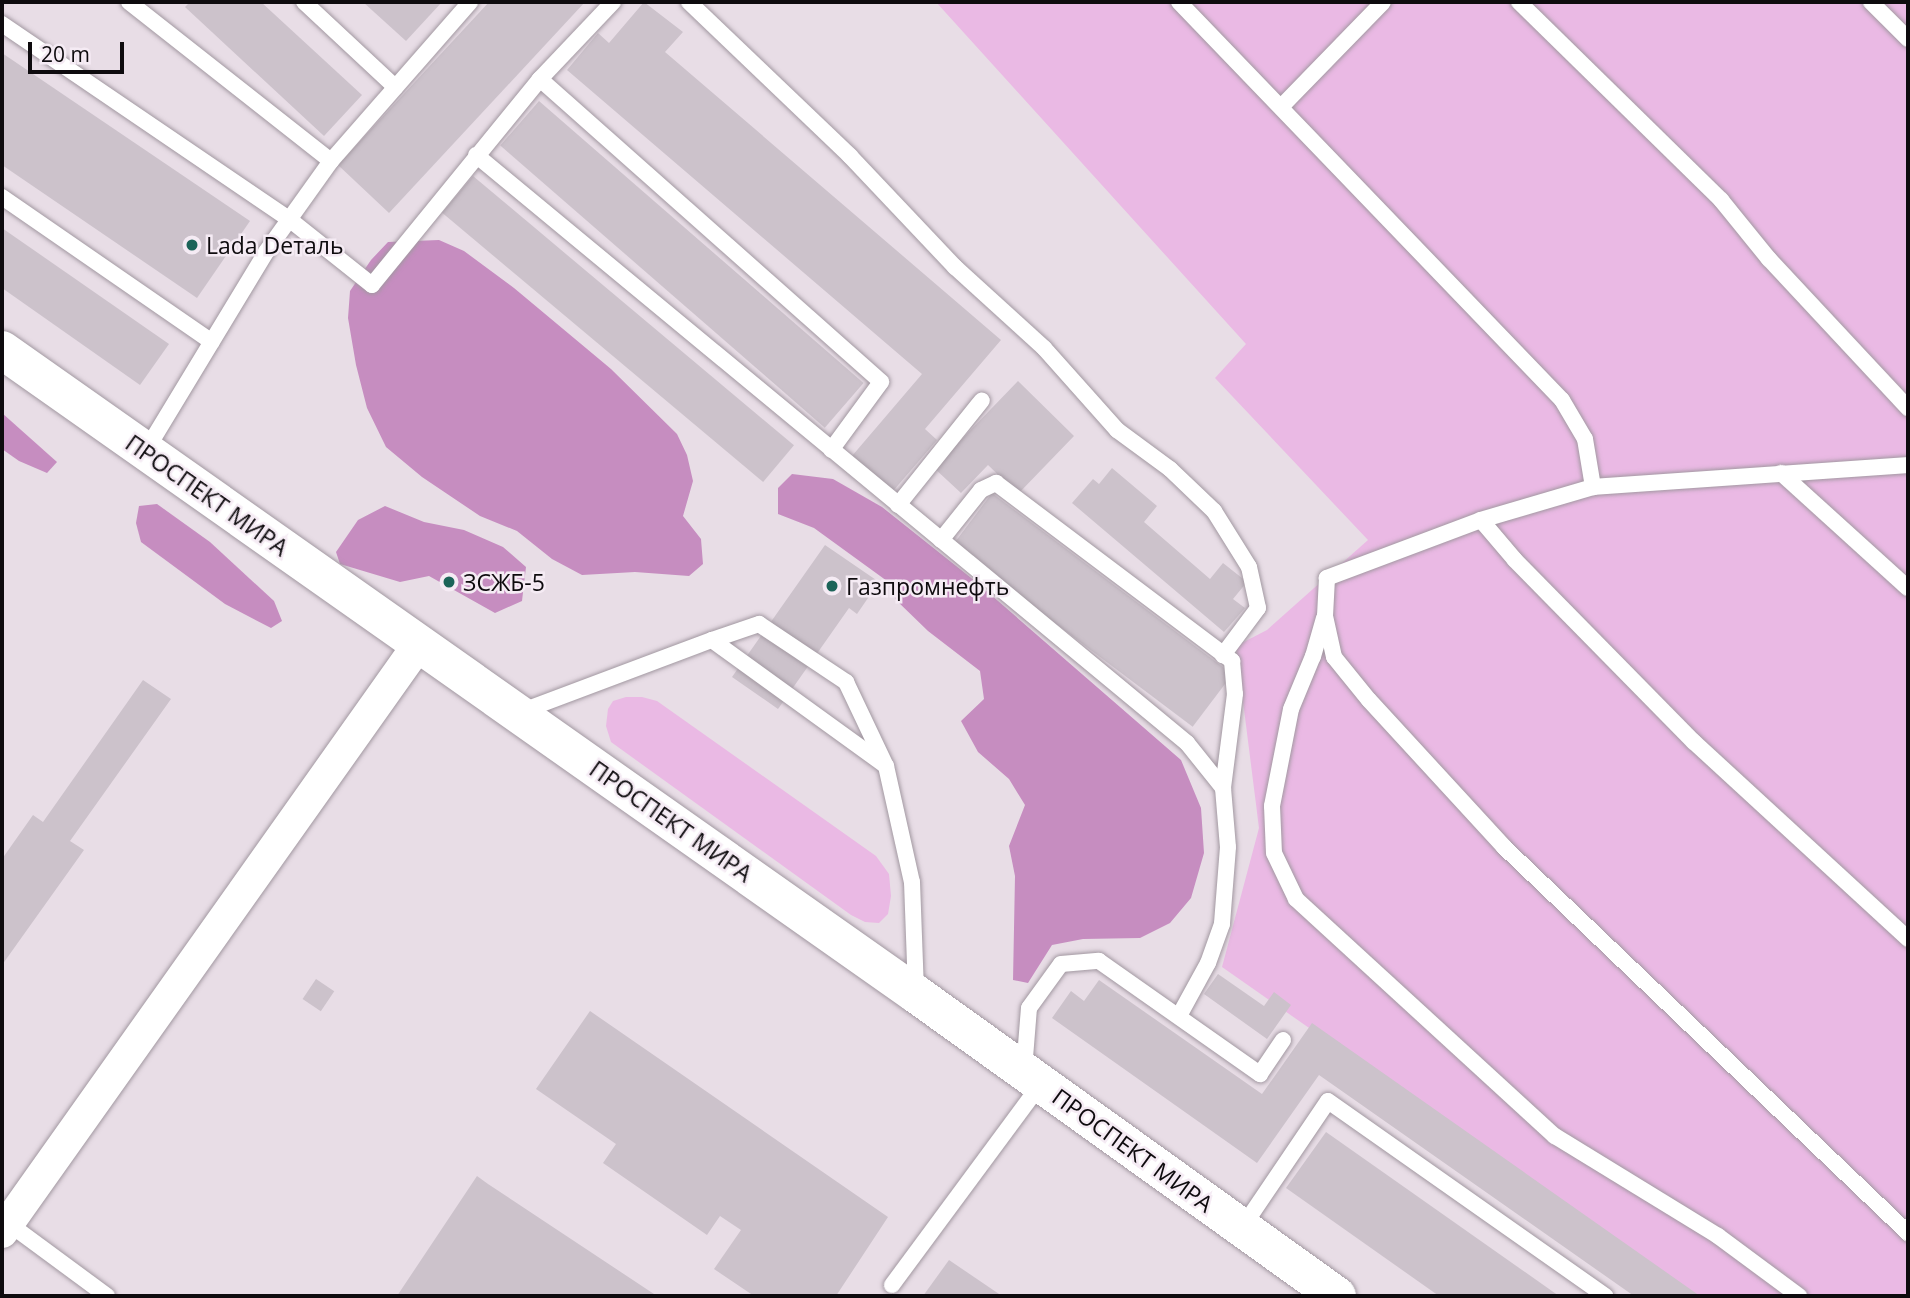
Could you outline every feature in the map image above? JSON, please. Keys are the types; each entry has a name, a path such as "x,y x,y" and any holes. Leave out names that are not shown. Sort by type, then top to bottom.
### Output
{"street":[{"name":"ПРОСПЕКТ МИРА","path":"2,350 916,995 1337,1296"},
{"path":"5,1227 419,644"}],"lane":[{"path":"129,2 331,161"},
{"path":"304,2 395,87"},
{"path":"145,452 289,219 331,161 470,2"},
{"path":"2,24 289,219 372,285 540,79 613,2"},
{"path":"689,2 850,156 955,267 1044,348 1117,430 1170,469 1214,511 1249,567 1258,608 1223,654"},
{"path":"1179,2 1562,400 1585,439 1593,487"},
{"path":"1282,107 1383,2"},
{"path":"1518,2 1721,200 1769,259 1908,408"},
{"path":"1871,2 1908,39"},
{"path":"540,79 881,382 831,450"},
{"path":"476,155 1187,743 1223,788"},
{"path":"2,197 212,342"},
{"path":"898,505 982,400"},
{"path":"1799,1296 1718,1236 1555,1136 1296,900 1274,853 1272,806 1291,709 1313,656 1325,616 1327,578 1481,520 1593,487 1908,465"},
{"path":"1782,473 1908,588"},
{"path":"941,540 981,490 996,483 1232,662 1236,694 1223,788 1228,847 1222,924 1208,963 1179,1016"},
{"path":"1481,520 1515,560 1694,742 1908,939"},
{"path":"1325,616 1334,657 1369,700 1504,847 1908,1233"},
{"path":"517,713 759,624 846,682 886,766 912,882 916,995"},
{"path":"712,640 886,766"},
{"path":"892,1284 1032,1078 1029,1008 1061,964 1099,961 1261,1074 1283,1040"},
{"path":"1241,1228 1328,1101 1605,1296"},
{"path":"5,1227 107,1296"}],"shaded area":[{"path":"936,2 1908,2 1908,1296 1692,1296 1222,967 1259,828 1236,646 1267,630 1368,540 1215,378 1246,344"},
{"path":"439,240 464,251 514,288 611,369 677,434 687,455 693,481 683,516 701,539 703,564 689,576 635,572 582,575 552,559 517,531 480,516 422,477 386,447 367,408 356,365 348,318 350,291 371,260 388,242"},
{"path":"2,413 57,462 47,473 19,461 2,449"},
{"path":"792,474 833,479 882,507 975,581 1181,760 1201,808 1204,853 1191,898 1170,923 1140,938 1083,939 1052,945 1028,983 1013,980 1015,876 1009,846 1025,805 1009,779 978,752 961,721 984,699 980,671 928,631 896,600 887,581 814,528 778,514 778,488"},
{"path":"157,504 210,542 274,601 282,621 271,628 225,604 141,542 136,523 139,506"},
{"path":"385,506 424,522 464,530 503,547 526,567 522,601 495,613 429,576 400,582 340,564 336,552 358,520"},
{"path":"626,697 657,701 876,856 889,874 891,896 888,914 879,923 865,922 851,915 611,742 606,726 608,709 613,701"}],"building":[{"path":"190,2 261,2 362,95 324,136 185,7"},
{"path":"363,2 442,2 406,41"},
{"path":"489,2 585,2 389,213 338,165"},
{"path":"644,2 683,32 665,52 1001,340 925,429 937,440 893,491 852,456 922,374 567,70 598,33 609,43"},
{"path":"2,53 250,221 197,298 2,165"},
{"path":"539,101 864,383 825,428 500,146"},
{"path":"473,176 794,445 763,482 442,213"},
{"path":"2,228 169,344 140,385 2,288"},
{"path":"1018,381 1074,436 1018,494 988,465 961,493 934,468"},
{"path":"1112,468 1157,506 1144,522 1210,579 1223,563 1247,582 1233,599 1245,608 1224,632 1072,503 1093,479 1099,484"},
{"path":"992,493 1232,674 1193,727 952,546"},
{"path":"825,545 879,582 857,614 849,608 778,709 732,677"},
{"path":"143,680 171,699 70,841 84,850 2,965 2,859 33,815 43,822"},
{"path":"1218,974 1264,1006 1274,992 1291,1005 1267,1039 1204,994"},
{"path":"316,979 334,991 321,1011 303,999"},
{"path":"1099,980 1262,1094 1312,1023 1700,1296 1634,1296 1319,1075 1257,1163 1052,1018 1071,991 1084,1001"},
{"path":"590,1011 888,1217 836,1296 754,1296 714,1269 741,1230 720,1216 707,1235 603,1163 616,1144 536,1089"},
{"path":"1326,1132 1559,1296 1439,1296 1286,1188"},
{"path":"477,1176 488,1184 657,1296 397,1296"},
{"path":"949,1260 1002,1296 923,1296"}],"place":[{"name":"Lada Dеталь","path":"192,245"},
{"name":"ЗСЖБ-5","path":"449,582"},
{"name":"Газпромнефть","path":"832,586"}]}
